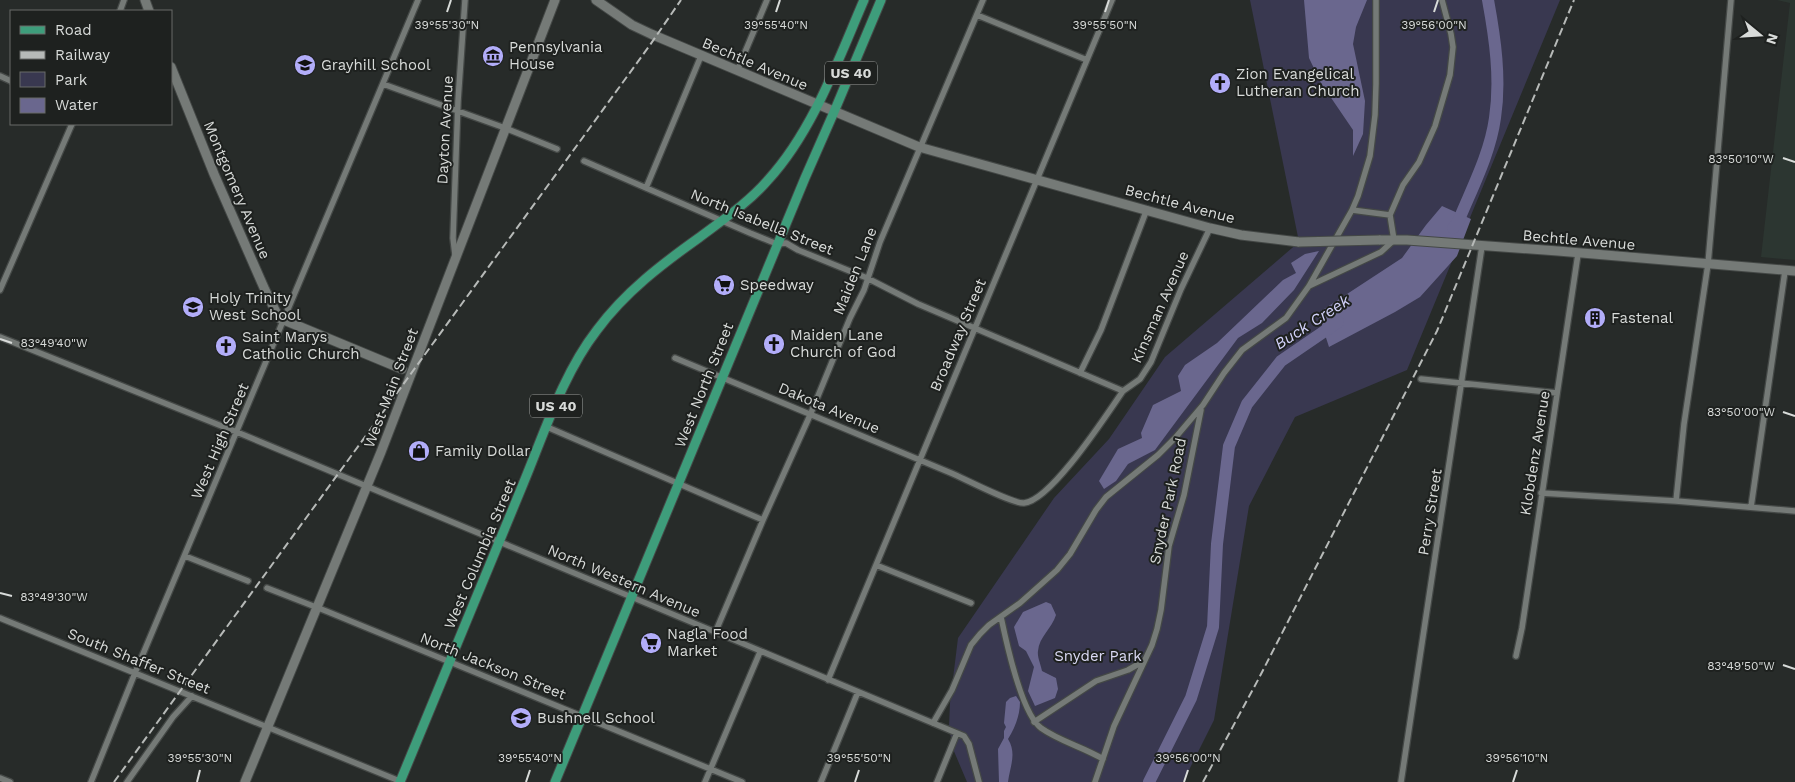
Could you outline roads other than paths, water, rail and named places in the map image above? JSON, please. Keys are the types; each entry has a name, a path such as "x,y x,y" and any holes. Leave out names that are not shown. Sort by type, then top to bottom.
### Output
{"main road":[{"name":"US 40","path":"818,105 864,0"},
{"name":"West North Street","path":"555,782 777,244 881,0"},
{"name":"West Columbia Street","path":"401,782 575,363 596,331 615,307 638,284 722,221 769,179 800,136 818,105"}],"street":[{"name":"West High Street","path":"91,782 418,0"},
{"name":"Dayton Avenue","path":"455,260 453,238 465,0"},
{"name":"West Main Street","path":"245,782 367,487 555,0"},
{"name":"Bechtle Avenue","path":"596,0 632,25 701,56 919,147 1210,228 1241,235 1299,242 1407,240 1795,271"},
{"path":"737,71 766,0"},
{"name":"Maiden Lane","path":"715,633 811,413 850,318 864,290 880,242 983,0"},
{"name":"Broadway Street","path":"828,680 1112,0"},
{"name":"Snyder Park Road","path":"933,723 952,690 970,646 980,634 1020,603 1057,570 1070,554 1096,510 1106,497 1158,455 1190,422 1242,350 1286,318 1309,286 1352,210 1366,171 1372,142 1376,84 1376,0"},
{"path":"1309,286 1381,252 1394,240 1390,215 1403,185 1419,162 1435,126 1450,75 1453,48 1442,0"},
{"path":"1676,501 1684,424 1708,264 1731,0"},
{"path":"977,15 1087,60"},
{"path":"646,188 701,56"},
{"name":"Montgomery Avenue","path":"172,69 214,174 276,314 284,320"},
{"path":"384,84 506,128 557,150"},
{"path":"0,290 72,125"},
{"name":"North Isabella Street","path":"584,161 777,244 786,243 798,250 867,278 918,304 1123,391"},
{"path":"1080,373 1101,330 1147,209"},
{"path":"1352,210 1390,215"},
{"name":"Kinsman Avenue","path":"973,482 1015,502 1025,503 1033,500 1069,468 1123,391 1140,379 1151,362 1181,289 1210,228"},
{"name":"Perry Street","path":"1401,782 1482,246"},
{"name":"Klobdenz Avenue","path":"1516,656 1522,628 1578,254"},
{"path":"1750,507 1785,271"},
{"path":"284,320 402,369"},
{"name":"North Western Avenue","path":"0,337 237,433 957,733"},
{"name":"Dakota Avenue","path":"675,358 973,482"},
{"path":"1421,379 1557,393"},
{"name":"Snyder Park Road","path":"1095,782 1124,703 1145,661 1157,628 1169,546 1184,495 1202,406"},
{"path":"547,427 763,520"},
{"path":"1541,493 1676,501 1795,511"},
{"path":"185,556 248,581"},
{"path":"876,565 971,603"},
{"name":"North Jackson Street","path":"267,588 318,607 742,782"},
{"path":"1001,616 1011,659 1034,722 1046,731 1103,759"},
{"name":"South Shaffer Street","path":"0,618 401,782"},
{"path":"705,782 760,652"},
{"path":"1034,722 1096,681 1128,670 1145,661"},
{"path":"821,782 858,692"},
{"path":"127,782 173,717 192,696"},
{"path":"937,782 957,733 967,738 979,782"},
{"path":"0,778 10,782"}],"water":[{"path":"1304,0 1367,0 1356,27 1353,44 1365,101 1363,134 1353,156 1353,130 1321,83 1309,58"},
{"path":"1442,206 1471,219 1457,256 1420,297 1329,347 1318,313 1402,258"},
{"path":"1319,251 1294,290 1262,323 1238,338 1155,450 1128,464 1116,481 1104,489 1099,481 1118,449 1142,438 1141,433 1153,405 1181,391 1178,376 1185,365 1217,343 1283,280 1296,273 1291,263 1305,254"},
{"path":"1046,602 1051,604 1056,615 1041,641 1038,656 1042,671 1056,678 1058,689 1055,698 1035,706 1028,691 1034,667 1026,651 1019,646 1014,627 1023,612"},
{"path":"1016,696 1020,702 1020,707 1017,721 1008,739 1011,744 1012,760 1008,782 999,782 998,749 1004,738 1006,727 1004,723 1006,702"}],"waterway":[{"name":"Buck Creek","path":"1453,228 1458,222 1480,171 1493,131 1495,118 1497,74 1495,44 1488,0"},
{"name":"Buck Creek","path":"1149,782 1191,698 1213,627 1217,544 1229,446 1247,404 1281,361 1338,322"}],"railway":[{"path":"114,782 681,0"},
{"path":"1203,782 1259,678 1437,331 1574,0"}],"place":[{"name":"Pennsylvania House","path":"493,56"},
{"name":"Grayhill School","path":"305,65"},
{"name":"Zion Evangelical Lutheran Church","path":"1220,83"},
{"name":"Speedway","path":"724,285"},
{"name":"Holy Trinity West School","path":"193,307"},
{"name":"Fastenal","path":"1595,318"},
{"name":"Maiden Lane Church of God","path":"774,344"},
{"name":"Saint Marys Catholic Church","path":"226,346"},
{"name":"Family Dollar","path":"419,451"},
{"name":"Nagla Food Market","path":"651,643"},
{"name":"Bushnell School","path":"521,718"}],"park label":[{"name":"Snyder Park","path":"1098,656"}]}
